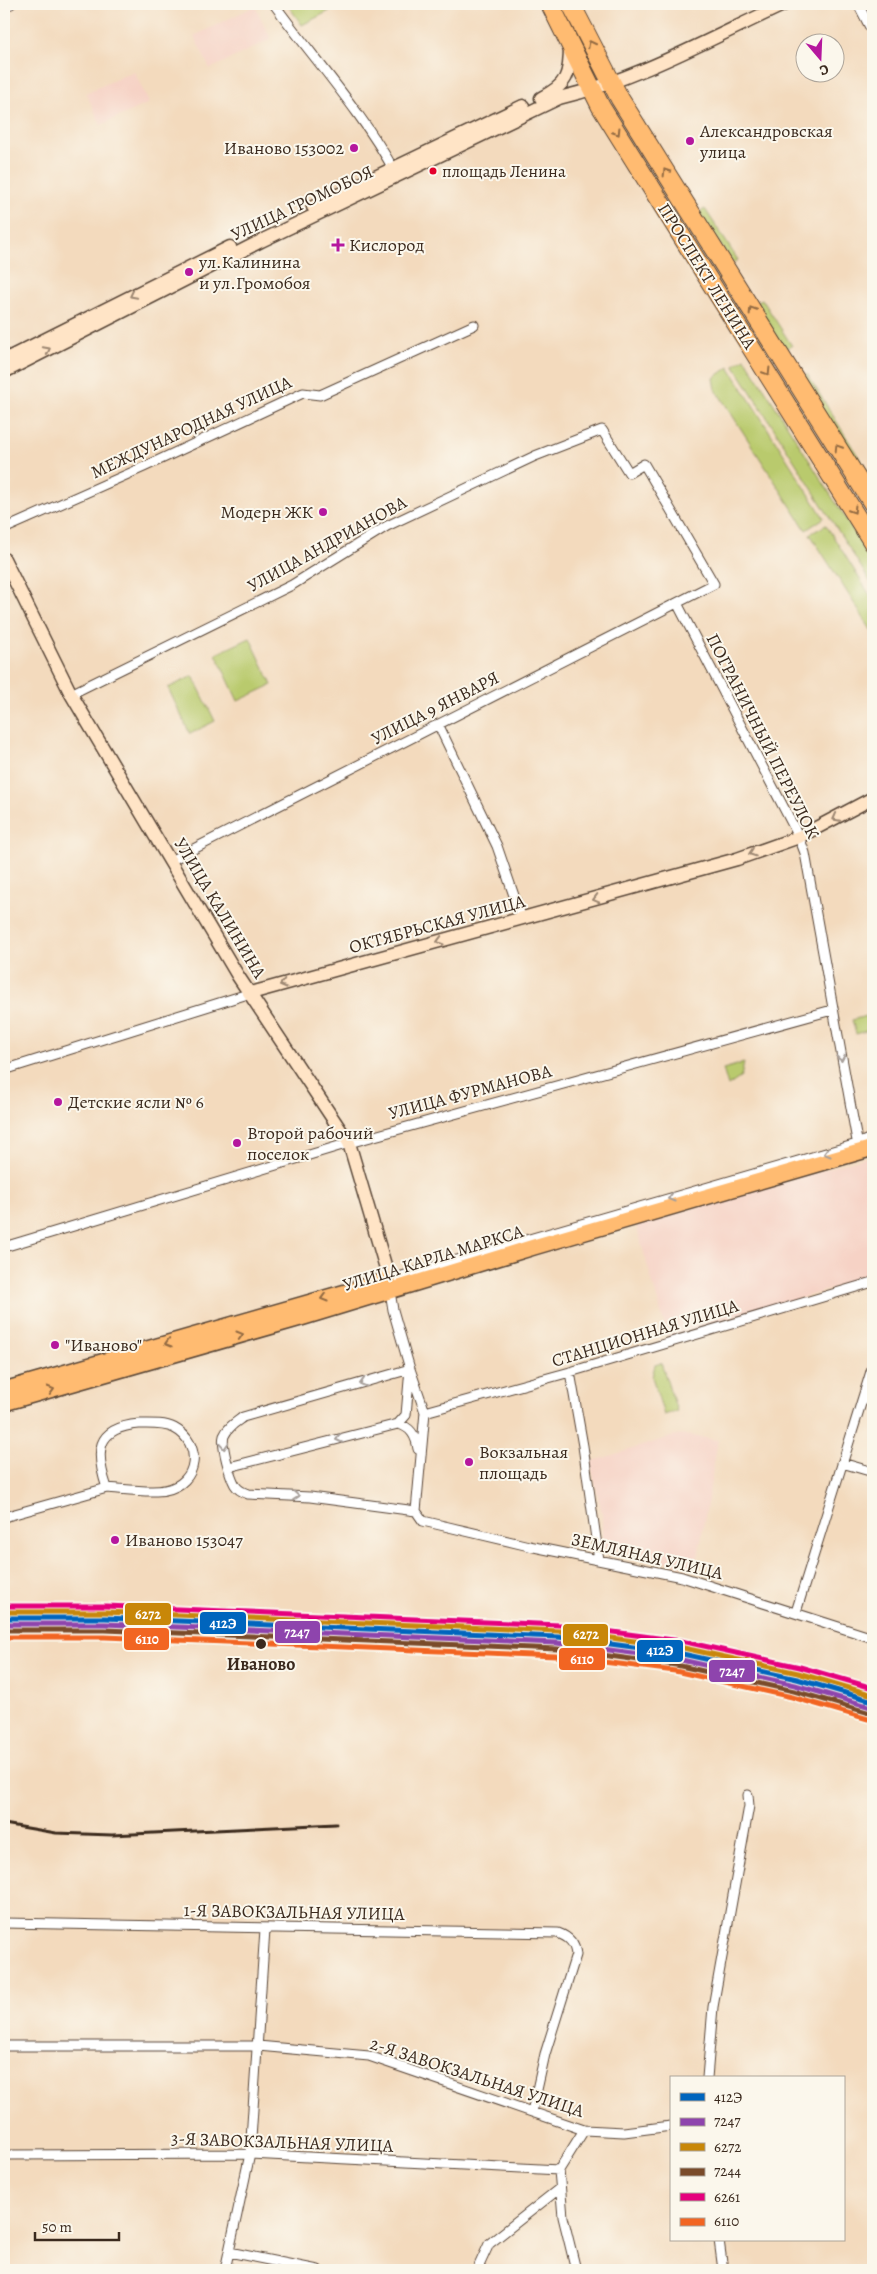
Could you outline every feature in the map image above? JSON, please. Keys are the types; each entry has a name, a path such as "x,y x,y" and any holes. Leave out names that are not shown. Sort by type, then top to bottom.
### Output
{"highway":[{"name":"ПРОСПЕКТ ЛЕНИНА","path":"550,4 592,90 873,543"},
{"name":"ПРОСПЕКТ ЛЕНИНА","path":"571,4 611,84 873,504"}],"main road":[{"name":"УЛИЦА ГРОМОБОЯ","path":"4,360 142,290 559,98 629,78 784,4"},
{"path":"555,91 567,77 570,67 570,45"},
{"name":"УЛИЦА ГРОМОБОЯ","path":"4,372 555,91 592,90"},
{"name":"УЛИЦА КАЛИНИНА","path":"4,559 72,694 170,861 238,976 349,1143 389,1286"},
{"name":"ОКТЯБРЬСКАЯ УЛИЦА","path":"251,993 737,858 799,837 873,798"},
{"name":"УЛИЦА КАРЛА МАРКСА","path":"4,1390 542,1244 863,1148"},
{"name":"УЛИЦА КАРЛА МАРКСА","path":"4,1403 389,1286"}],"street":[{"path":"4,7 11,4"},
{"path":"274,4 337,86 395,173"},
{"path":"858,4 873,33"},
{"name":"МЕЖДУНАРОДНАЯ УЛИЦА","path":"4,529 144,467 303,393 320,395 474,325"},
{"name":"УЛИЦА 9 ЯНВАРЯ","path":"170,861 714,584 644,464 629,473 602,430"},
{"name":"УЛИЦА АНДРИАНОВА","path":"72,694 292,585 387,526 535,456 602,430"},
{"name":"ПОГРАНИЧНЫЙ ПЕРЕУЛОК","path":"677,603 799,837 805,853 832,1010 863,1148"},
{"path":"438,724 498,846 522,919"},
{"name":"ОКТЯБРЬСКАЯ УЛИЦА","path":"4,1070 251,993"},
{"name":"УЛИЦА ФУРМАНОВА","path":"4,1247 349,1143 832,1010"},
{"name":"УЛИЦА КАРЛА МАРКСА","path":"863,1148 873,1137"},
{"name":"СТАНЦИОННАЯ УЛИЦА","path":"425,1412 570,1372 873,1282"},
{"path":"389,1286 393,1310 425,1412 416,1511 303,1496 248,1494 240,1491 235,1485 224,1452 223,1438 229,1427 243,1417 410,1369"},
{"path":"796,1612 873,1365"},
{"path":"398,1424 406,1415 410,1369"},
{"path":"570,1372 583,1446 598,1560"},
{"path":"4,1517 107,1488 165,1491 181,1484 189,1476 193,1468 194,1458 190,1445 182,1433 172,1427 139,1424 123,1426 110,1432 101,1444 99,1460 107,1488"},
{"path":"229,1468 398,1424 407,1426 417,1441 421,1470"},
{"path":"842,1463 873,1472"},
{"name":"ЗЕМЛЯНАЯ УЛИЦА","path":"416,1511 423,1521 529,1546 682,1577 873,1638"},
{"path":"707,2076 713,2007 749,1806 748,1795"},
{"name":"1-Я ЗАВОКЗАЛЬНАЯ УЛИЦА","path":"4,1923 558,1933 570,1940 576,1950 576,1955 544,2054 532,2112"},
{"path":"225,2270 250,2154 264,1929"},
{"name":"2-Я ЗАВОКЗАЛЬНАЯ УЛИЦА","path":"4,2046 258,2046 369,2056 584,2130 624,2132 670,2126"},
{"path":"576,2270 563,2217 558,2170 584,2130"},
{"name":"3-Я ЗАВОКЗАЛЬНАЯ УЛИЦА","path":"4,2155 250,2154 558,2170"},
{"path":"477,2270 489,2244 560,2188"},
{"path":"719,2242 723,2270"},
{"path":"229,2252 318,2270"}],"shaded area":[{"path":"255,6 271,39 210,69 194,36"},
{"path":"134,71 149,103 101,125 86,93"},
{"path":"873,1155 873,1277 668,1337 636,1225"},
{"path":"680,1434 718,1440 696,1569 602,1546 602,1514 590,1462"}],"green space":[{"path":"287,4 343,4 302,25"},
{"path":"705,209 738,260 733,263 698,213"},
{"path":"762,299 792,346 782,347 757,307 758,301"},
{"path":"745,358 873,562 873,586 734,365"},
{"path":"729,367 824,518 806,530 716,390 714,378"},
{"path":"807,374 873,480 873,491 799,379"},
{"path":"826,525 873,600 873,633 810,534"},
{"path":"250,638 272,685 238,701 216,654"},
{"path":"193,676 215,721 190,734 168,688"},
{"path":"873,1014 873,1029 856,1034 852,1020"},
{"path":"744,1063 741,1077 728,1086 723,1069"},
{"path":"661,1363 677,1411 664,1415 652,1377 655,1365"}],"railway":[{"path":"4,1824 56,1833 112,1835 336,1824"}],"transit line":[{"name":"6261","path":"4,1606 106,1606 560,1625 681,1641 800,1667 873,1688"},
{"name":"6272","path":"4,1612 105,1612 559,1631 679,1647 798,1673 873,1695"},
{"name":"412Э","path":"4,1618 105,1618 558,1637 678,1653 797,1679 873,1701"},
{"name":"7247","path":"4,1624 105,1624 557,1643 677,1659 795,1685 871,1707"},
{"name":"7244","path":"4,1630 105,1630 557,1649 676,1665 794,1691 870,1713"},
{"name":"6110","path":"4,1637 105,1637 556,1656 675,1671 792,1697 868,1719"}],"place":[{"name":"Александровская улица","path":"690,141"},
{"name":"Иваново 153002","path":"354,148"},
{"name":"площадь Ленина","path":"433,171"},
{"name":"Кислород","path":"338,245"},
{"name":"ул.Калинина и ул.Громобоя","path":"189,272"},
{"name":"Модерн ЖК","path":"323,512"},
{"name":"Детские ясли № 6","path":"58,1102"},
{"name":"Второй рабочий поселок","path":"237,1143"},
{"name":"\"Иваново\"","path":"55,1345"},
{"name":"Вокзальная площадь","path":"469,1462"},
{"name":"Иваново 153047","path":"115,1540"},
{"name":"Иваново","path":"261,1644"}]}
